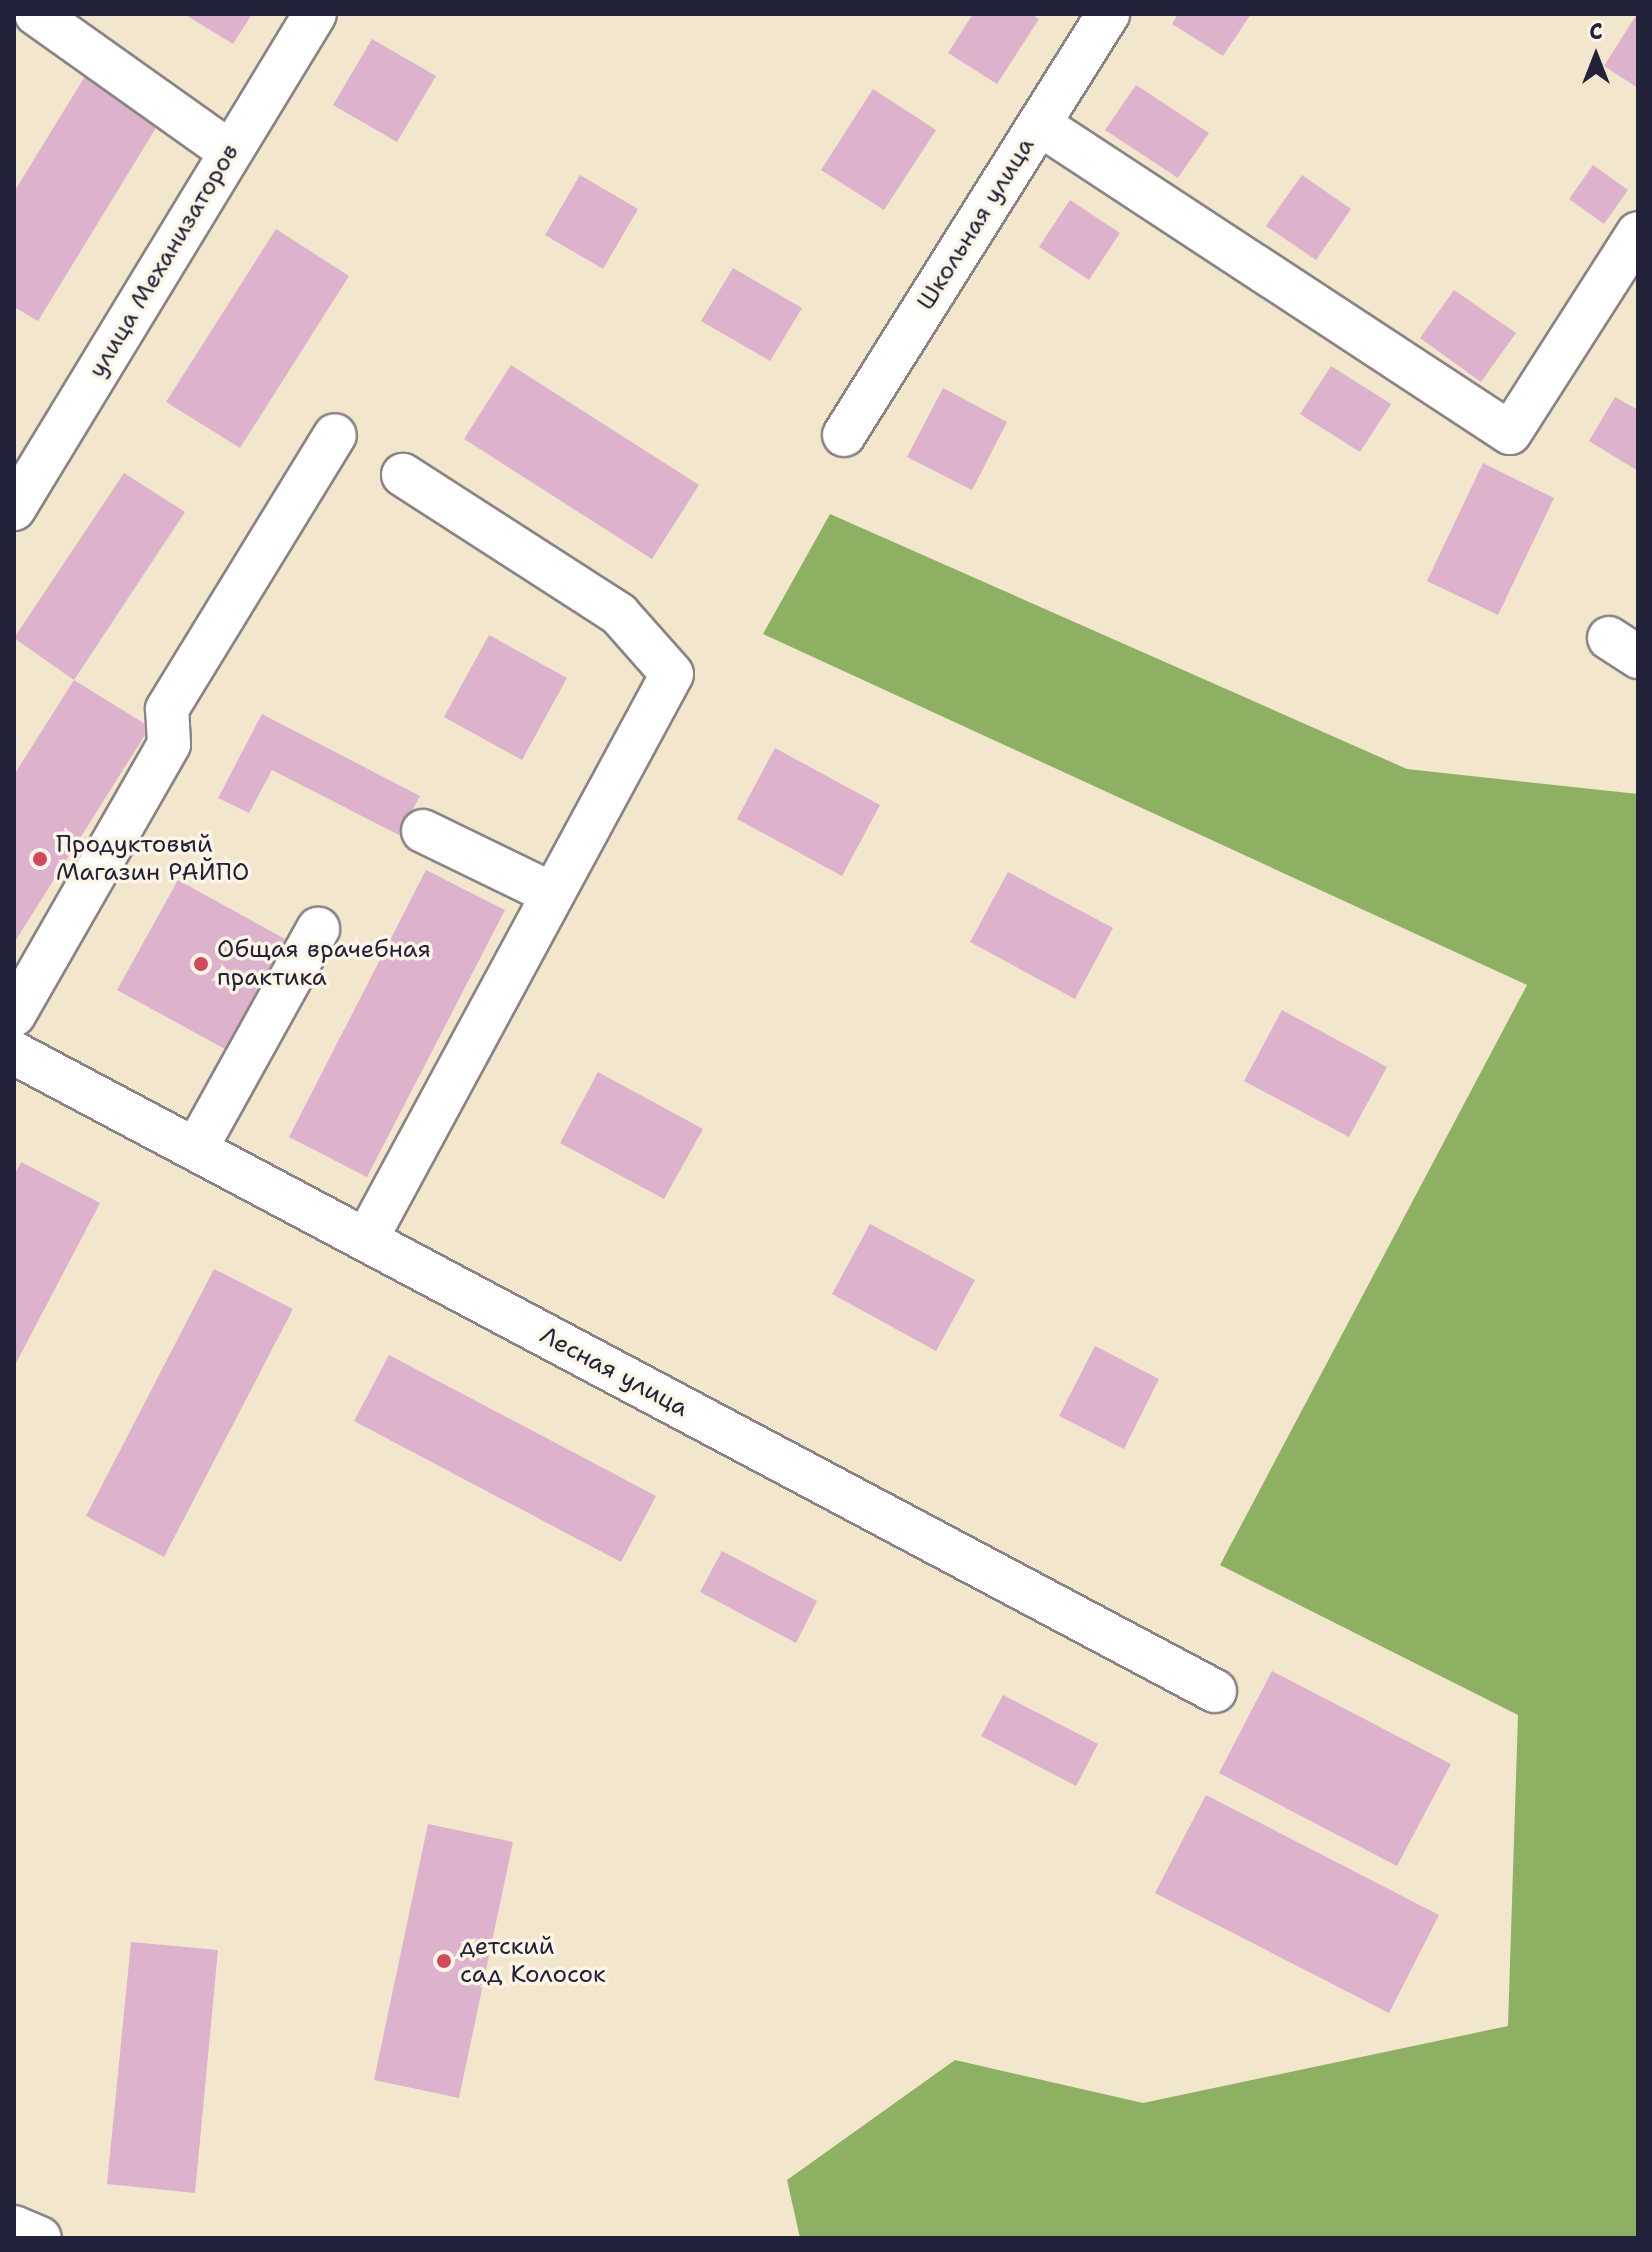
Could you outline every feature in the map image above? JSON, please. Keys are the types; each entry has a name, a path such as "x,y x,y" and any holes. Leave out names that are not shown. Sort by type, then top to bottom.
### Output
{"street":[{"path":"36,14 230,152"},
{"name":"улица Механизаторов","path":"14,509 315,14"},
{"name":"Школьная улица","path":"844,435 1108,14"},
{"path":"1039,124 1510,433 1638,233"},
{"path":"14,1015 169,744 167,709 335,435"},
{"path":"366,1240 672,674 619,614 403,475"},
{"path":"423,831 553,894"},
{"path":"196,1149 318,929"},
{"name":"Лесная улица","path":"14,1053 1215,1691"},
{"path":"14,2227 40,2238"}],"green space":[{"path":"830,514 1407,769 1638,794 1638,2238 800,2238 787,2180 955,2060 1143,2103 1508,2026 1518,1715 1220,1565 1527,985 763,634"}],"building":[{"path":"184,14 252,14 233,44"},
{"path":"973,14 1031,14 1039,19 997,84 948,53"},
{"path":"1178,14 1251,14 1223,56 1172,24"},
{"path":"1638,14 1638,88 1604,66"},
{"path":"372,39 436,76 397,142 333,105"},
{"path":"87,73 162,118 38,321 14,307 14,192"},
{"path":"1136,85 1209,133 1178,178 1105,130"},
{"path":"873,89 936,130 884,210 821,170"},
{"path":"1593,165 1628,190 1604,224 1569,199"},
{"path":"580,175 638,209 603,269 545,235"},
{"path":"1302,175 1351,209 1316,260 1266,226"},
{"path":"1070,200 1120,233 1089,280 1039,247"},
{"path":"276,229 349,276 240,448 166,402"},
{"path":"733,268 802,308 770,361 701,321"},
{"path":"1454,290 1516,333 1481,382 1420,338"},
{"path":"511,365 699,485 652,559 464,439"},
{"path":"1331,366 1391,404 1360,452 1300,414"},
{"path":"943,388 1007,422 972,490 907,457"},
{"path":"1615,397 1638,410 1638,471 1589,441"},
{"path":"1483,463 1554,498 1498,615 1427,581"},
{"path":"124,473 185,512 74,680 14,638"},
{"path":"489,635 567,678 522,760 444,717"},
{"name":"Продуктовый Магазин РАЙПО","path":"74,680 150,727 14,943 14,775"},
{"path":"262,714 420,796 399,835 272,770 249,813 218,798"},
{"path":"775,748 880,805 842,876 737,819"},
{"path":"426,870 505,910 367,1177 289,1137"},
{"path":"1008,872 1113,928 1075,999 970,942"},
{"name":"Общая врачебная практика","path":"178,880 285,939 225,1049 117,990"},
{"path":"1282,1010 1387,1067 1349,1137 1244,1081"},
{"path":"598,1072 703,1129 664,1199 560,1143"},
{"path":"21,1162 100,1203 14,1367 14,1176"},
{"path":"870,1224 975,1280 936,1351 832,1294"},
{"path":"214,1269 293,1309 164,1557 86,1516"},
{"path":"1095,1346 1159,1379 1124,1449 1059,1416"},
{"path":"389,1355 656,1496 621,1562 354,1421"},
{"path":"722,1551 817,1601 796,1643 700,1592"},
{"path":"1272,1671 1451,1764 1397,1866 1219,1773"},
{"path":"1003,1695 1098,1744 1076,1786 981,1736"},
{"path":"1206,1795 1439,1915 1389,2013 1155,1893"},
{"name":"детский сад Колосок","path":"428,1824 513,1842 459,2098 374,2080"},
{"path":"131,1942 218,1950 195,2193 107,2184"}],"place":[{"name":"Продуктовый Магазин РАЙПО","path":"40,859"},
{"name":"Общая врачебная практика","path":"201,964"},
{"name":"детский сад Колосок","path":"444,1961"}]}
